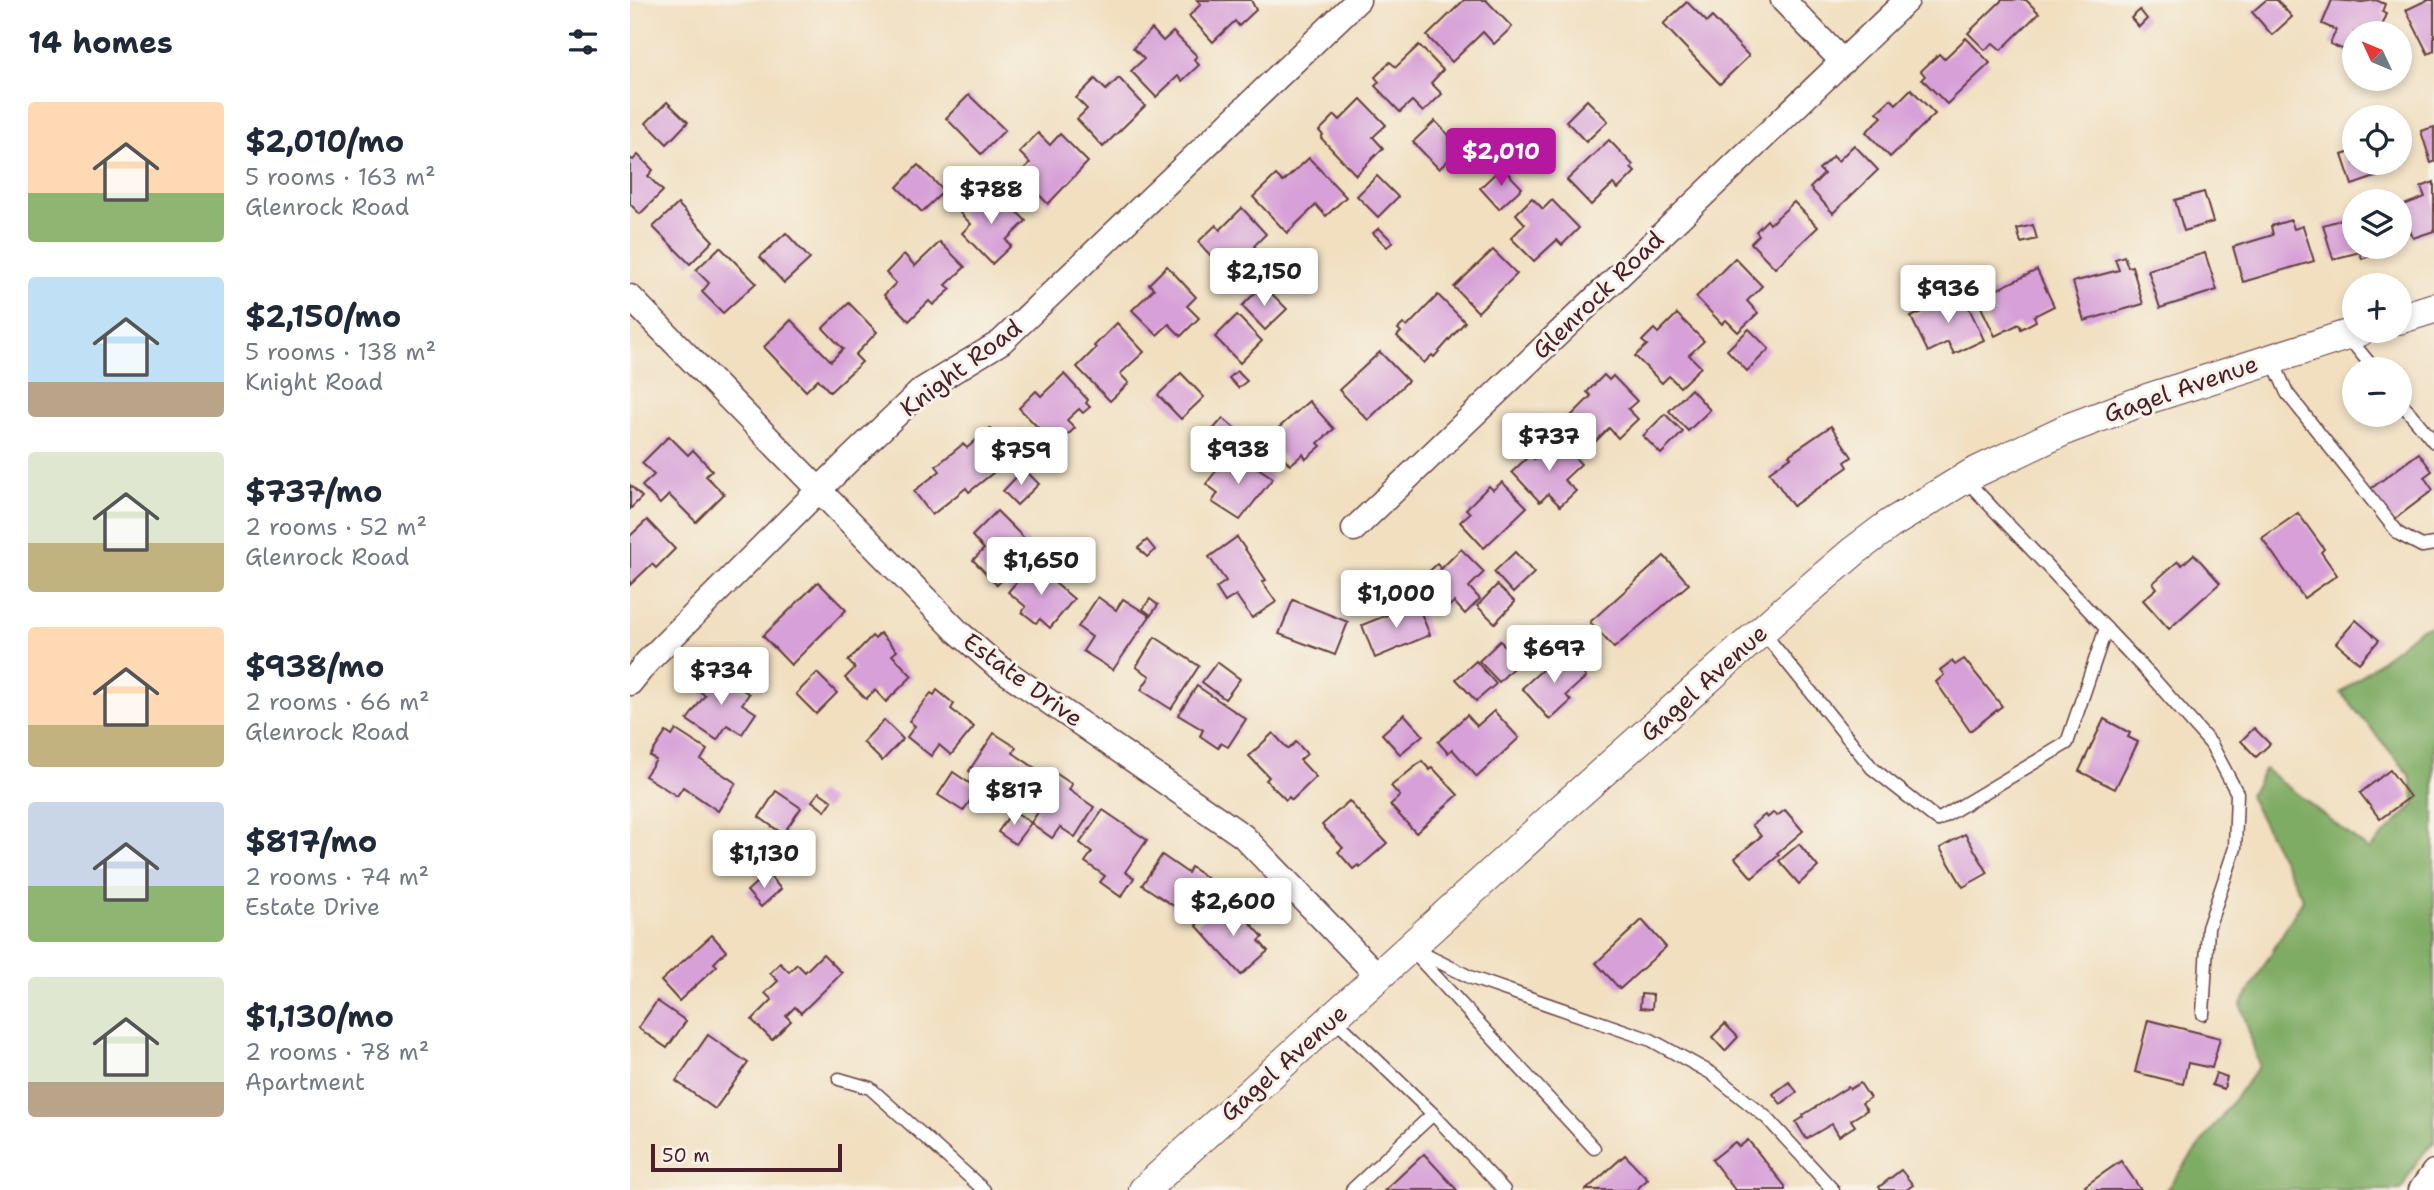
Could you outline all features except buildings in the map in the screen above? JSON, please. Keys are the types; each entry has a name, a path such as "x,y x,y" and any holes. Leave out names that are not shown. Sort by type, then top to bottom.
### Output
{"street":[{"name":"Knight Road","path":"630,683 656,653 922,390 1000,342 1359,0"},
{"path":"1783,0 1843,62"},
{"name":"Glenrock Road","path":"1354,528 1908,0"},
{"name":"Estate Drive","path":"630,297 957,631 996,665 1243,836 1379,977"},
{"path":"2412,314 2434,308"},
{"name":"Gagel Avenue","path":"1144,1190 1567,804 1854,551 1890,524 1965,478 2067,429 2150,398 2342,337"},
{"path":"2421,1190 2434,1172"}],"lane":[{"path":"2272,359 2287,393 2399,534 2422,546 2434,544"},
{"path":"2412,416 2434,442"},
{"path":"1965,478 2211,744 2237,793 2235,848 2208,928 2203,1014"},
{"path":"1762,631 1872,768 1938,820 2067,743 2106,628"},
{"path":"1410,948 1594,1148"},
{"path":"1410,948 1472,978 1651,1040 1712,1073 1767,1118 1833,1190"},
{"path":"1333,1018 1433,1114 1503,1190"},
{"path":"839,1079 870,1088 984,1190"},
{"path":"1352,1190 1433,1114"}],"green space":[{"path":"2434,626 2434,1142 2419,1158 2401,1190 2166,1190 2259,1066 2241,1005 2303,899 2249,796 2265,769 2369,850 2415,804 2410,775 2341,693 2420,629"}]}
